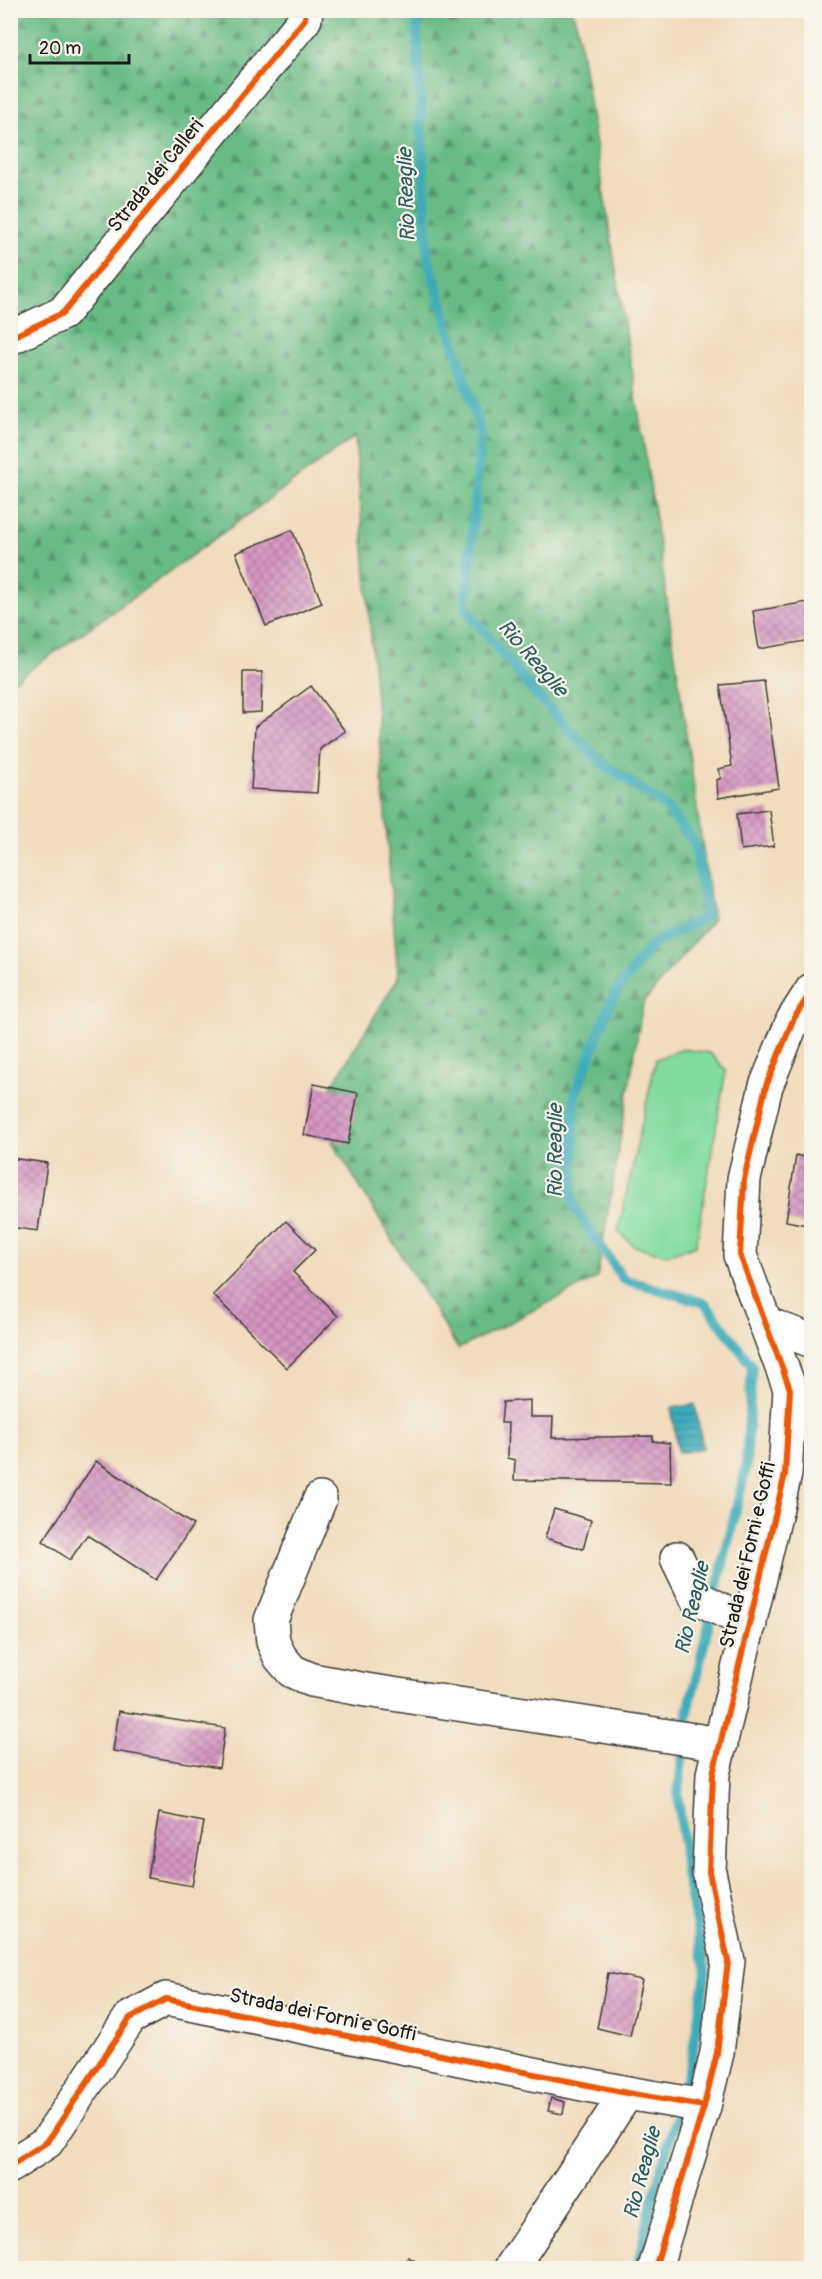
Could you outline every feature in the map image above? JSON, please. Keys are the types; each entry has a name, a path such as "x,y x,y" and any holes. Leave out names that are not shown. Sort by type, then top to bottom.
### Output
{"street":[{"name":"Strada dei Calleri","path":"10,338 63,313 305,19 306,10"},
{"name":"Strada dei Forni e Goffi","path":"655,2268 717,2053 728,1961 710,1872 713,1774 710,1743 740,1619 785,1474 790,1389 740,1255 744,1179 766,1086 793,1020 812,990"},
{"path":"765,1323 812,1341"},
{"path":"320,1499 271,1620 273,1642 280,1657 292,1671 312,1680 333,1684 710,1743"},
{"path":"677,1558 696,1598 740,1619"},
{"name":"Strada dei Forni e Goffi","path":"10,2166 47,2142 130,2018 166,1999 701,2106"},
{"path":"511,2268 640,2095"}],"green space":[{"path":"11,11 572,11 577,25 651,490 713,919 643,1003 597,1278 458,1349 315,1113 398,978 355,437 11,683 10,172 17,158 10,146"},
{"path":"683,1049 710,1053 726,1070 696,1245 667,1255 634,1246 618,1231 656,1059"}],"water":[{"path":"695,1404 703,1448 678,1453 671,1408"}],"building":[{"path":"292,530 322,603 266,626 236,553"},
{"path":"808,602 812,640 759,649 753,611"},
{"path":"243,672 262,672 261,712 243,713"},
{"path":"764,681 779,788 718,798 717,780 721,778 718,769 732,766 720,685"},
{"path":"311,686 345,731 320,749 317,793 251,789 255,727"},
{"path":"769,810 774,846 741,850 737,814"},
{"path":"314,1084 358,1093 348,1144 304,1135"},
{"path":"796,1155 812,1159 812,1226 786,1221"},
{"path":"10,1158 47,1163 38,1231 10,1227"},
{"path":"286,1221 315,1250 293,1272 338,1316 287,1368 213,1295"},
{"path":"530,1400 530,1417 553,1417 552,1438 653,1436 653,1441 670,1443 671,1483 514,1480 515,1460 507,1458 508,1423 501,1423 503,1402"},
{"path":"96,1461 193,1525 156,1580 87,1535 70,1560 43,1541"},
{"path":"554,1509 591,1520 583,1549 545,1538"},
{"path":"119,1711 225,1728 219,1768 113,1751"},
{"path":"159,1813 204,1822 192,1886 148,1878"},
{"path":"608,1973 642,1980 630,2036 597,2028"},
{"path":"551,2098 565,2102 563,2114 548,2111"},
{"path":"408,2257 427,2268 402,2268"}],"waterway":[{"name":"Rio Reaglie","path":"418,10 417,32 428,259 481,432 466,609 532,690 601,762 665,806 695,843 706,916 651,945 613,997 575,1095 573,1205 623,1279 705,1303 752,1366 746,1467 688,1712 678,1794 686,1873 706,1972 690,2067 651,2206 637,2268"}],"cycle path":[{"path":"10,338 63,313 305,19 306,10"},
{"path":"655,2268 704,2106 717,2053 728,1961 709,1872 713,1774 785,1474 790,1389 740,1255 744,1179 766,1086 793,1020 812,990"},
{"path":"10,2166 47,2142 130,2018 166,1999 627,2093 704,2106"}]}
